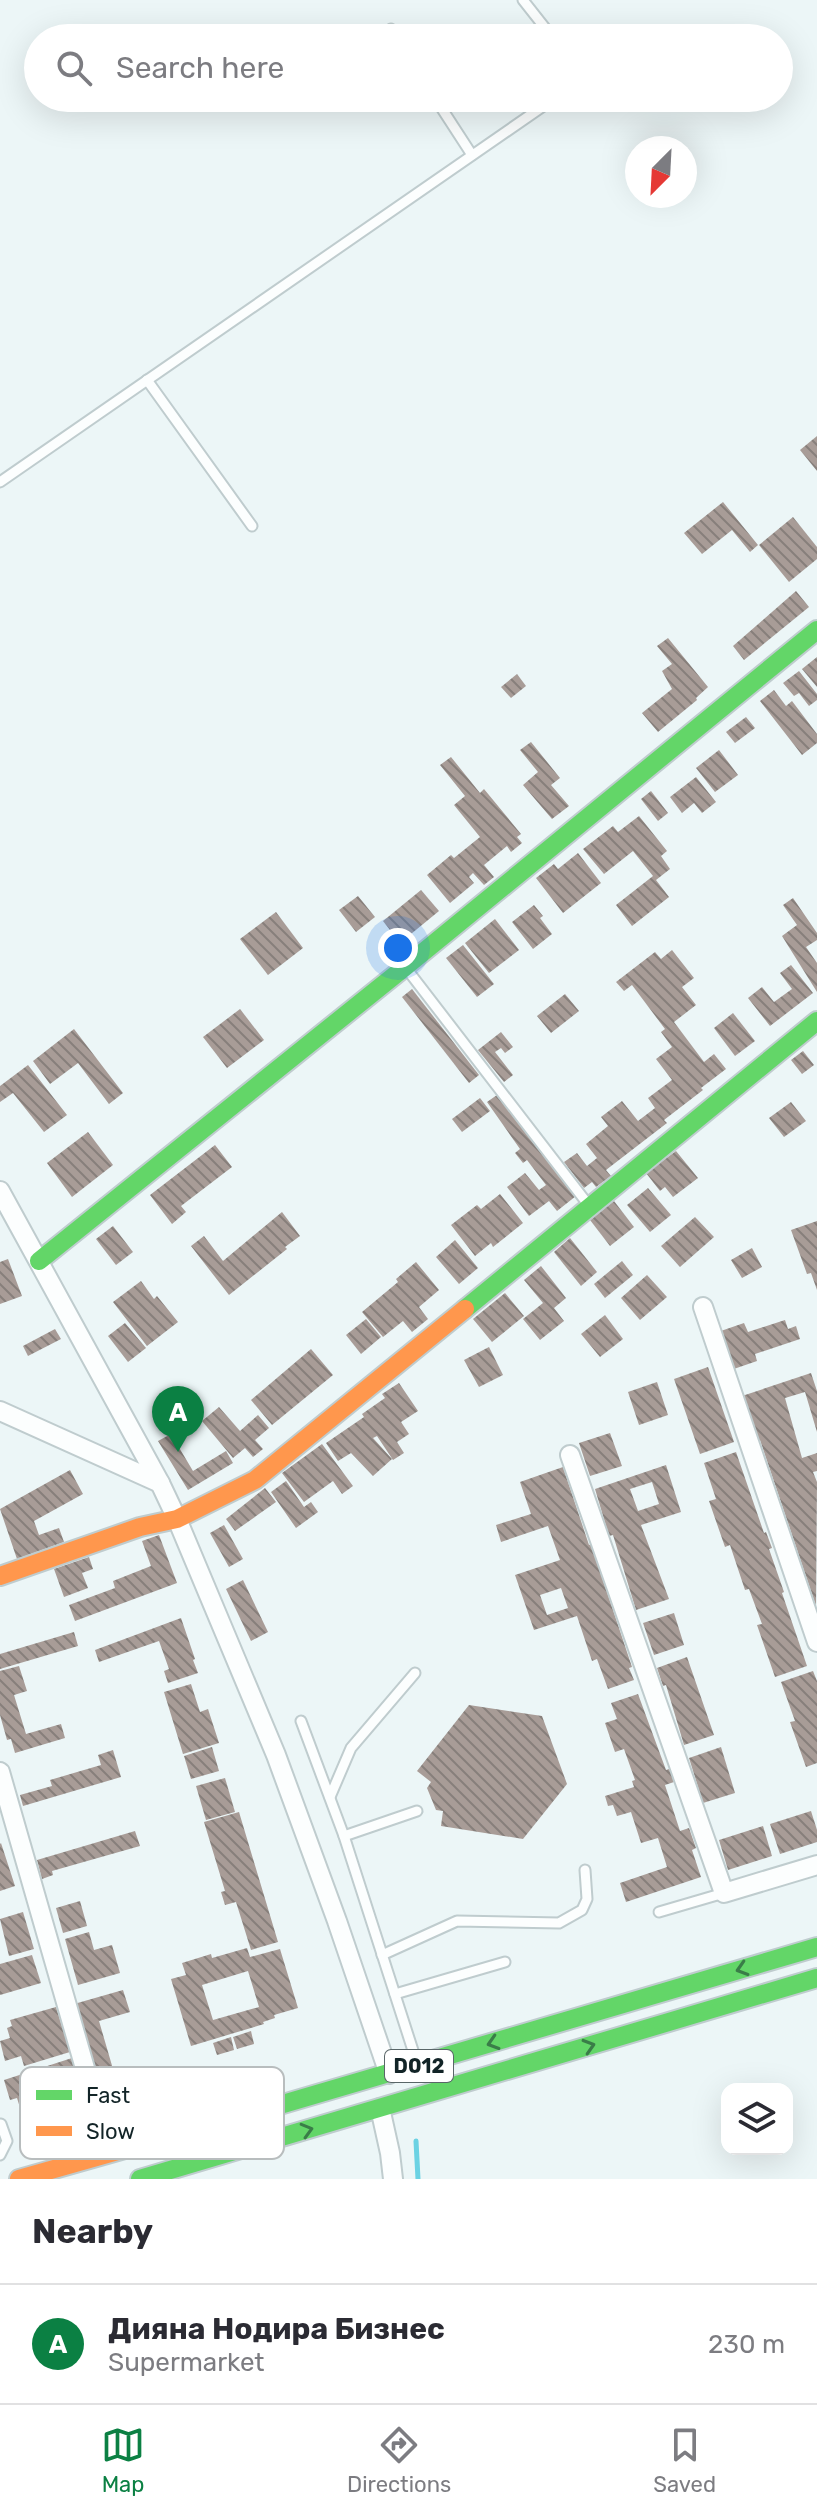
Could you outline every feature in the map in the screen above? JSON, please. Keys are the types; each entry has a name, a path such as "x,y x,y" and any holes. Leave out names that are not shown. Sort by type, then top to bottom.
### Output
{"main road":[{"path":"39,1261 817,630"},
{"path":"0,1576 140,1527 177,1519 255,1480 817,1021"},
{"name":"D012","path":"284,2103 817,1947"},
{"name":"D012","path":"284,2137 817,1978"},
{"name":"D012","path":"19,2179 86,2159"},
{"name":"D012","path":"145,2178 209,2159"}],"street":[{"path":"0,1191 177,1519 276,1755 389,2074"},
{"path":"703,1307 817,1642"},
{"path":"0,1411 160,1483"},
{"path":"570,1455 724,1893 817,1865"},
{"path":"0,1772 85,2067"},
{"path":"380,2108 393,2179"}],"lane":[{"path":"523,0 542,24"},
{"path":"444,112 472,155"},
{"path":"0,482 535,112"},
{"path":"147,380 252,526"},
{"path":"405,967 590,1206"},
{"path":"330,1797 351,1748 415,1673"},
{"path":"301,1721 344,1836 418,2066"},
{"path":"344,1836 417,1811"},
{"path":"382,1955 457,1921 559,1923 582,1910 587,1899 585,1870"},
{"path":"659,1912 724,1893"},
{"path":"395,1994 505,1962"},
{"path":"0,2155 7,2141 1,2124"}],"building":[{"path":"817,436 817,471 800,450"},
{"path":"723,502 758,545 750,552 732,530 702,554 684,533"},
{"path":"793,517 817,547 817,559 789,582 759,545"},
{"path":"796,591 809,607 744,660 733,646"},
{"path":"668,638 708,687 658,732 642,713 672,689 662,671 672,664 657,646"},
{"path":"817,657 817,687 802,669"},
{"path":"799,671 817,694 817,700 809,706 799,693 794,696 783,683"},
{"path":"517,674 526,686 511,698 501,687"},
{"path":"774,690 786,706 792,701 817,734 817,743 802,755 760,701"},
{"path":"746,717 755,728 735,743 726,732"},
{"path":"531,742 560,778 551,785 569,806 552,819 523,785 538,772 520,750"},
{"path":"719,750 738,775 715,792 696,768"},
{"path":"451,757 480,793 484,789 521,834 517,837 522,843 511,852 507,846 484,865 494,877 484,885 473,873 469,877 474,883 450,903 427,875 480,837 454,805 465,796 440,765"},
{"path":"696,777 716,802 702,813 694,803 682,813 670,797"},
{"path":"651,791 668,813 658,821 641,799"},
{"path":"639,816 667,851 661,856 670,869 656,880 669,897 632,926 616,905 653,876 633,851 604,874 583,849 613,826 618,832"},
{"path":"578,853 601,883 563,913 536,878 554,864 558,869"},
{"path":"421,890 439,911 400,943 383,921"},
{"path":"358,896 375,917 356,932 339,910"},
{"path":"793,898 817,933 817,940 806,947 817,963 817,992 782,936 797,925 783,905"},
{"path":"534,905 552,934 533,949 512,922"},
{"path":"276,912 303,948 268,975 240,939"},
{"path":"495,919 519,950 489,973 465,943"},
{"path":"463,945 494,984 477,997 446,958"},
{"path":"672,950 694,978 682,987 696,1005 674,1022 704,1062 714,1054 726,1069 664,1120 667,1123 606,1170 611,1176 596,1187 592,1182 584,1188 564,1162 577,1153 587,1166 597,1158 586,1144 608,1126 601,1117 622,1101 638,1121 655,1108 648,1098 672,1080 656,1059 672,1047 661,1032 665,1029 632,985 624,991 616,982 655,952 661,959"},
{"path":"791,965 813,993 770,1026 748,998 762,987 774,1002 792,989 780,973"},
{"path":"412,989 479,1075 469,1083 402,997"},
{"path":"565,994 579,1011 551,1033 537,1016"},
{"path":"240,1009 264,1040 227,1068 203,1037"},
{"path":"733,1013 755,1041 735,1056 714,1028"},
{"path":"74,1029 123,1093 109,1104 78,1063 50,1084 33,1061"},
{"path":"501,1032 513,1047 505,1053 501,1048 495,1052 513,1075 504,1082 478,1050"},
{"path":"803,1051 814,1065 802,1074 791,1060"},
{"path":"28,1065 67,1115 44,1132 13,1093 0,1102 0,1086"},
{"path":"497,1095 576,1196 557,1211 549,1201 529,1216 507,1187 525,1173 539,1190 546,1185 527,1160 523,1163 515,1153 520,1149 487,1102"},
{"path":"480,1098 490,1111 462,1132 452,1119"},
{"path":"791,1102 806,1121 784,1137 769,1118"},
{"path":"88,1132 113,1165 72,1197 47,1163"},
{"path":"215,1145 232,1167 181,1206 186,1212 172,1224 150,1195"},
{"path":"676,1151 698,1178 673,1197 665,1187 660,1191 646,1173"},
{"path":"648,1188 671,1215 650,1232 627,1205"},
{"path":"500,1194 523,1223 493,1247 491,1243 475,1256 451,1225 477,1205 481,1209"},
{"path":"614,1201 634,1227 610,1246 590,1220"},
{"path":"282,1212 300,1236 229,1295 191,1246 204,1236 223,1261"},
{"path":"695,1217 714,1237 680,1267 661,1246"},
{"path":"817,1221 817,1290 811,1273 807,1274 791,1230"},
{"path":"113,1226 133,1252 116,1265 96,1239"},
{"path":"570,1238 597,1272 581,1286 554,1252"},
{"path":"455,1240 478,1268 459,1284 436,1257"},
{"path":"752,1248 762,1267 742,1278 731,1260"},
{"path":"8,1259 22,1296 0,1304 0,1262"},
{"path":"622,1261 633,1275 605,1298 594,1284"},
{"path":"416,1262 439,1290 419,1307 428,1319 412,1332 403,1321 383,1337 362,1312 398,1282 396,1279"},
{"path":"541,1266 566,1298 554,1308 564,1321 540,1340 523,1319 543,1303 524,1280"},
{"path":"647,1275 667,1297 640,1320 621,1298"},
{"path":"141,1281 154,1299 157,1296 178,1322 147,1346 113,1302"},
{"path":"505,1293 524,1316 492,1342 473,1319"},
{"path":"605,1315 623,1339 600,1357 581,1334"},
{"path":"366,1319 381,1337 361,1354 346,1335"},
{"path":"785,1320 788,1329 796,1326 800,1339 755,1354 757,1361 728,1371 715,1333 744,1323 748,1332"},
{"path":"125,1323 146,1348 128,1362 108,1336"},
{"path":"55,1329 61,1339 28,1356 23,1346"},
{"path":"489,1347 503,1375 479,1387 464,1360"},
{"path":"311,1349 333,1375 272,1425 251,1400"},
{"path":"708,1367 734,1442 700,1454 674,1379"},
{"path":"811,1373 817,1391 817,1432 805,1392 785,1398 802,1458 817,1453 817,1471 813,1472 817,1482 816,1606 742,1396"},
{"path":"657,1382 668,1415 639,1425 628,1392"},
{"path":"399,1383 418,1411 401,1422 409,1434 397,1442 404,1453 393,1460 377,1436 373,1438 392,1459 373,1476 351,1453 338,1461 326,1443 364,1417 362,1414 385,1398 382,1394"},
{"path":"219,1407 240,1431 258,1415 269,1428 255,1440 263,1449 253,1457 245,1448 233,1458 202,1421"},
{"path":"610,1433 622,1466 590,1476 579,1443"},
{"path":"171,1434 193,1471 226,1451 233,1463 188,1490 158,1441"},
{"path":"322,1444 353,1486 342,1494 333,1481 304,1502 282,1473"},
{"path":"736,1452 772,1548 769,1549 782,1593 807,1666 775,1677 757,1625 762,1624 749,1589 745,1590 730,1545 725,1547 709,1501 716,1499 704,1463"},
{"path":"666,1465 681,1512 641,1525 669,1599 636,1610 595,1489","holes":["652,1482 659,1504 638,1511 630,1489"]},
{"path":"563,1467 589,1545 594,1543 599,1558 596,1559 634,1680 608,1689 597,1659 592,1661 577,1616 534,1630 515,1575 560,1560 548,1526 501,1542 496,1525 531,1514 520,1482","holes":["561,1588 568,1608 547,1615 540,1595"]},
{"path":"70,1470 83,1494 34,1521 39,1535 59,1528 64,1542 17,1559 0,1509"},
{"path":"286,1481 304,1507 311,1502 318,1512 296,1528 271,1492"},
{"path":"265,1488 276,1502 235,1531 226,1519"},
{"path":"224,1525 243,1559 229,1567 210,1533"},
{"path":"159,1535 177,1583 75,1621 69,1605 115,1588 113,1581 151,1566 142,1541"},
{"path":"89,1557 93,1569 82,1573 88,1588 64,1597 54,1569"},
{"path":"243,1580 268,1632 251,1641 226,1589"},
{"path":"674,1613 684,1645 654,1655 643,1623"},
{"path":"181,1618 198,1673 168,1683 164,1671 169,1669 159,1641 99,1662 95,1650"},
{"path":"74,1632 78,1646 0,1669 0,1654"},
{"path":"687,1657 714,1735 684,1745 666,1685 663,1686 657,1668"},
{"path":"19,1666 27,1691 14,1695 26,1734 61,1724 65,1738 15,1753 11,1739 7,1740 0,1715 0,1671"},
{"path":"813,1671 817,1681 817,1763 806,1767 790,1722 795,1721 781,1682"},
{"path":"191,1684 200,1712 208,1709 219,1743 183,1754 164,1692"},
{"path":"638,1694 666,1770 672,1768 677,1781 665,1785 680,1831 689,1828 701,1877 626,1902 620,1883 667,1867 658,1838 641,1843 631,1812 617,1816 613,1805 608,1806 605,1796 634,1787 632,1781 635,1780 624,1749 615,1752 605,1723 617,1719 611,1703"},
{"path":"469,1705 542,1716 567,1784 523,1839 441,1826 443,1811 436,1810 427,1788 431,1782 417,1771"},
{"path":"212,1747 219,1771 191,1779 184,1756"},
{"path":"721,1747 735,1793 703,1803 689,1758"},
{"path":"113,1750 121,1777 23,1806 20,1795 52,1786 50,1780 101,1765 98,1755"},
{"path":"225,1778 235,1812 206,1820 196,1786"},
{"path":"811,1811 817,1842 780,1854 770,1824"},
{"path":"239,1812 278,1942 251,1950 236,1902 225,1905 221,1892 225,1891 204,1822"},
{"path":"763,1826 772,1856 728,1870 719,1840"},
{"path":"135,1831 140,1846 52,1871 53,1875 42,1879 37,1860"},
{"path":"0,1844 15,1886 0,1891"},
{"path":"80,1901 87,1926 63,1933 56,1908"},
{"path":"23,1912 34,1949 9,1956 0,1919"},
{"path":"89,1932 94,1950 112,1945 120,1973 78,1985 65,1939"},
{"path":"247,1948 250,1957 280,1949 298,2008 274,2015 275,2018 264,2024 191,2046 171,1979 186,1975 182,1963 211,1954 212,1958","holes":["248,1971 259,2007 213,2020 202,1985"]},
{"path":"32,1955 41,1983 0,1995 0,1964"},
{"path":"123,1990 130,2012 99,2021 112,2067 94,2067 74,2004"},
{"path":"56,2007 70,2052 24,2066 21,2056 5,2061 0,2041 10,2038 7,2028 12,2026 10,2020"},
{"path":"251,2031 254,2044 237,2049 233,2037"},
{"path":"231,2037 234,2050 217,2055 213,2043"},
{"path":"72,2058 75,2067 44,2067"},
{"path":"20,2075 20,2108 17,2098 10,2100 4,2080"}],"waterway":[{"path":"416,2141 418,2179"}],"traffic: fast":[{"path":"39,1261 817,630"},
{"path":"465,1309 817,1021"},
{"path":"284,2104 817,1947"},
{"path":"284,2136 817,1978"},
{"path":"140,2179 207,2159"}],"traffic: slow":[{"path":"0,1576 140,1527 177,1519 255,1480 465,1309"},
{"path":"19,2179 90,2159"}],"place":[{"name":"Дияна Нодира Бизнес","path":"178,1452"}]}
